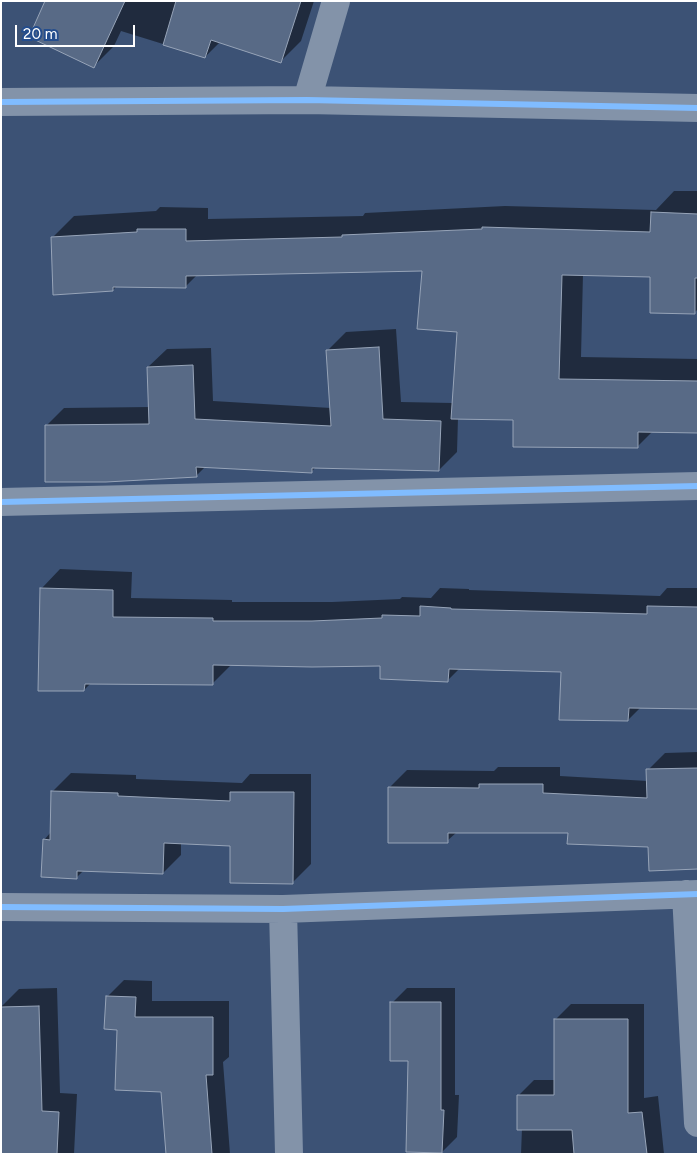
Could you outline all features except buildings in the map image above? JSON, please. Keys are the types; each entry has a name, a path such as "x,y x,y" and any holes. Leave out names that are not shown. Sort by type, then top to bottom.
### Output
{"street":[{"path":"306,100 336,1"},
{"path":"1,102 306,100 698,108"},
{"path":"1,502 698,486"},
{"path":"1,907 283,909 692,894 698,1123"},
{"path":"283,909 289,1154"}],"cycle path":[{"path":"1,102 307,100 698,108"},
{"path":"1,502 698,486"},
{"path":"1,907 283,909 698,894"}]}
